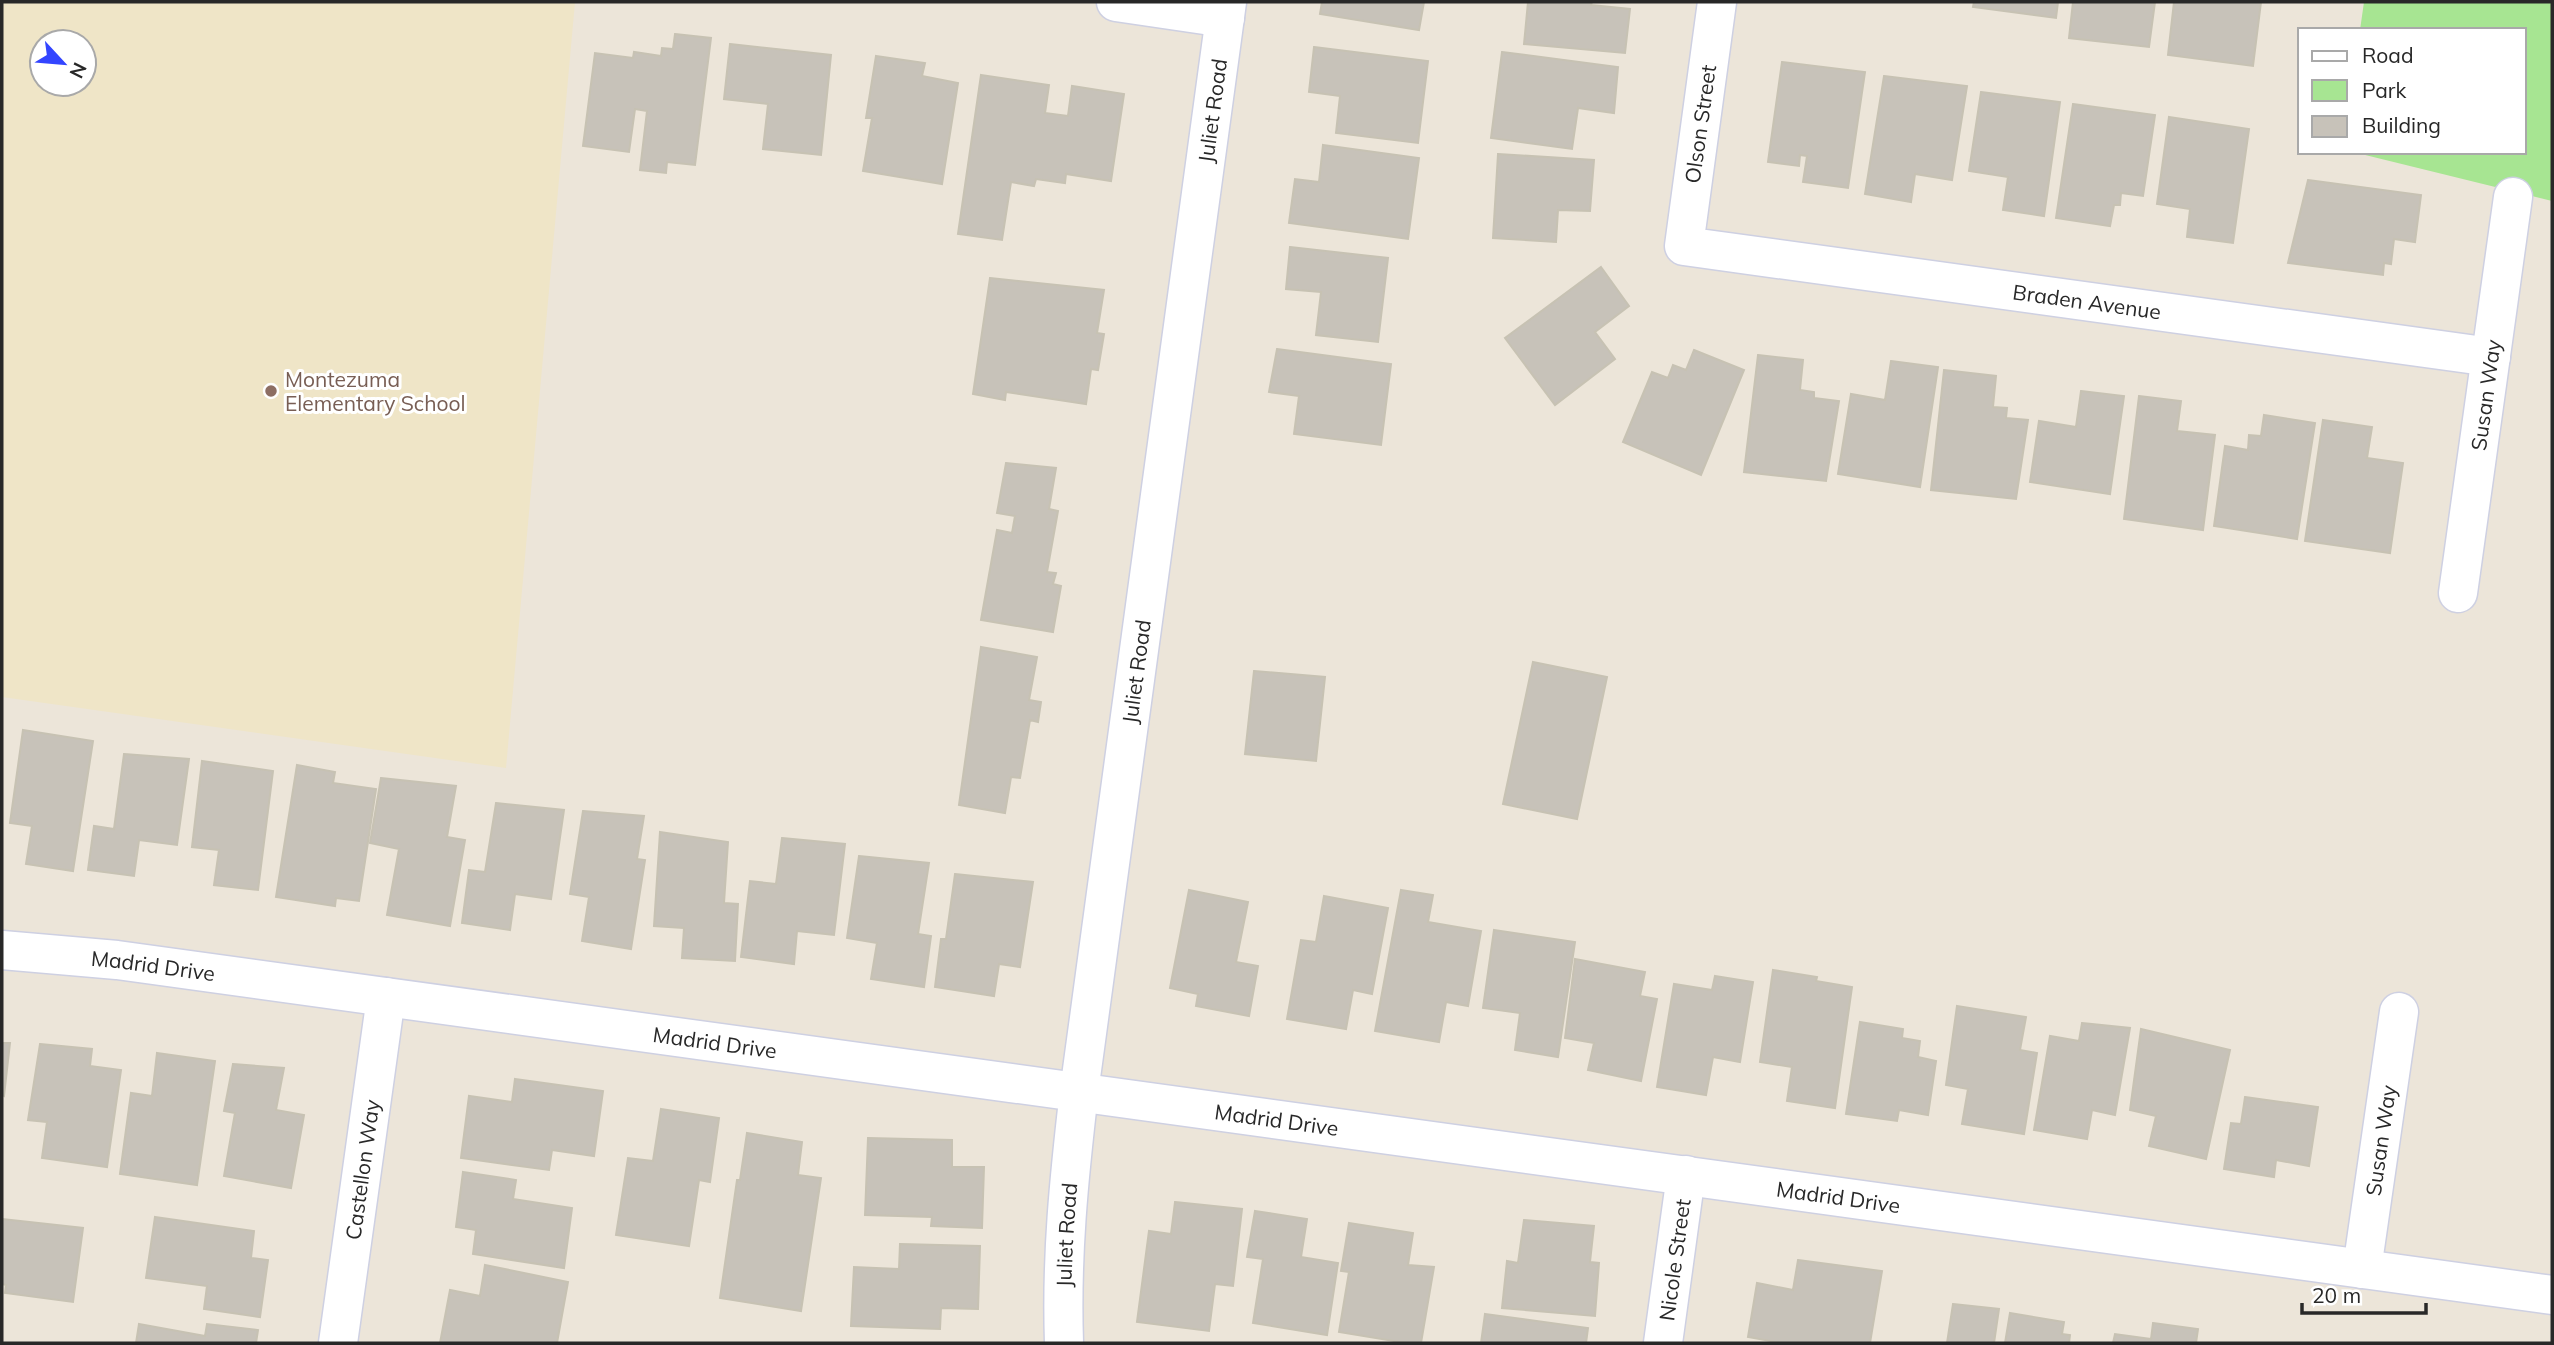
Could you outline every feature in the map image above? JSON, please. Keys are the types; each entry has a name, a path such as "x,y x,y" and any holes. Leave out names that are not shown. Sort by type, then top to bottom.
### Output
{"street":[{"path":"1116,2 1226,10"},
{"name":"Olson Street","path":"1684,246 1717,2"},
{"name":"Juliet Road","path":"1064,1343 1062,1284 1067,1200 1079,1092 1226,10"},
{"name":"Susan Way","path":"2458,593 2513,197"},
{"name":"Braden Avenue","path":"1684,246 2491,357"},
{"name":"Madrid Drive","path":"2,950 117,960 2552,1295"},
{"name":"Castellon Way","path":"338,1343 386,997"},
{"name":"Susan Way","path":"2362,1269 2399,1012"},
{"name":"Nicole Street","path":"1663,1343 1686,1175"}],"shaded area":[{"name":"Montezuma Elementary School","path":"2,2 575,2 506,768 2,697"}],"green space":[{"path":"2364,2 2552,2 2552,201 2361,154 2526,154 2526,28 2360,28"}],"building":[{"path":"1322,2 1424,2 1419,30 1320,14"},
{"path":"1528,2 1592,2 1591,5 1630,9 1625,53 1524,44"},
{"path":"1974,2 2058,2 2056,18 1973,7"},
{"path":"2073,2 2155,2 2149,47 2069,38"},
{"path":"2174,2 2261,2 2253,66 2168,55"},
{"path":"675,34 711,38 695,165 667,162 666,173 640,170 647,111 635,109 629,152 583,146 595,53 633,58 634,52 661,56 662,48 673,49"},
{"path":"730,44 831,55 821,155 763,149 768,104 724,99"},
{"path":"1314,47 1428,61 1418,143 1336,133 1340,96 1309,92"},
{"path":"1502,52 1618,67 1614,113 1578,108 1572,149 1491,138"},
{"path":"876,56 925,63 922,76 958,83 942,184 863,171 872,118 866,118"},
{"path":"1782,62 1865,72 1848,188 1803,182 1807,156 1800,155 1799,166 1768,162"},
{"path":"981,75 1049,85 1045,113 1068,116 1072,86 1124,94 1111,181 1066,174 1065,183 1036,179 1034,186 1011,182 1002,240 958,234"},
{"path":"1884,76 1967,86 1952,180 1915,174 1911,202 1865,194"},
{"path":"1981,92 2060,102 2044,216 2003,210 2008,177 1969,171"},
{"path":"2073,104 2155,115 2143,196 2121,193 2120,205 2114,205 2110,226 2056,218"},
{"path":"2169,117 2249,129 2233,243 2187,237 2190,209 2157,204"},
{"path":"1323,145 1419,158 1408,239 1289,223 1295,179 1319,182"},
{"path":"1498,154 1594,160 1590,211 1558,210 1556,242 1493,238"},
{"path":"2308,180 2421,195 2415,242 2394,239 2391,264 2384,263 2383,275 2288,263"},
{"path":"1290,247 1388,258 1378,342 1316,335 1321,292 1286,289"},
{"path":"1601,267 1629,306 1595,332 1615,359 1555,405 1505,338"},
{"path":"990,278 1104,290 1097,333 1104,334 1098,370 1091,369 1086,404 1006,392 1005,400 973,394"},
{"path":"1277,349 1391,364 1381,445 1294,434 1299,396 1269,392"},
{"path":"1694,350 1744,370 1701,475 1623,442 1652,372 1668,378 1673,365 1686,370"},
{"path":"1758,355 1803,360 1800,390 1814,392 1814,398 1839,401 1826,481 1744,472"},
{"path":"1891,361 1938,367 1920,487 1838,474 1851,394 1885,400"},
{"path":"1944,370 1996,376 1993,407 2007,408 2006,418 2028,420 2016,499 1931,490"},
{"path":"2081,391 2124,396 2110,494 2030,482 2039,421 2076,427"},
{"path":"2139,396 2181,401 2177,431 2215,435 2203,530 2124,519"},
{"path":"2264,415 2315,423 2297,539 2214,526 2225,446 2248,450 2249,435 2261,436"},
{"path":"2323,420 2372,427 2367,458 2403,463 2390,553 2305,541"},
{"path":"1006,463 1056,468 1049,509 1058,511 1047,572 1056,573 1053,584 1061,586 1053,632 981,620 997,530 1012,533 1015,516 997,513"},
{"path":"981,647 1037,657 1029,700 1041,702 1038,722 1030,720 1020,778 1011,777 1005,813 959,805"},
{"path":"1533,662 1607,677 1577,819 1503,804"},
{"path":"1254,671 1325,677 1316,761 1245,754"},
{"path":"23,730 93,741 73,871 26,864 32,826 10,823"},
{"path":"124,754 189,759 177,845 139,840 134,876 88,870 94,826 114,829"},
{"path":"202,761 273,771 258,890 214,885 219,850 192,847"},
{"path":"297,765 335,772 333,783 376,789 359,901 336,898 335,906 276,897"},
{"path":"381,778 456,786 447,837 465,840 450,926 387,915 399,849 370,843"},
{"path":"496,803 564,810 551,899 515,894 510,930 462,923 469,870 485,872"},
{"path":"583,811 644,816 637,859 645,860 631,949 582,941 589,897 570,894"},
{"path":"660,832 728,842 724,903 738,904 735,961 682,958 684,928 654,926"},
{"path":"782,838 845,844 834,935 797,931 794,964 741,957 750,881 776,884"},
{"path":"859,856 929,863 918,934 931,936 924,987 871,979 877,943 847,938"},
{"path":"955,874 1033,882 1020,967 999,964 994,996 935,987 941,939 946,939"},
{"path":"1189,890 1248,902 1236,962 1258,966 1249,1016 1196,1006 1198,994 1170,988"},
{"path":"1401,890 1433,895 1428,922 1481,931 1468,1006 1446,1002 1439,1042 1375,1031"},
{"path":"1324,896 1388,908 1372,994 1353,990 1346,1029 1287,1019 1301,940 1316,942"},
{"path":"1494,930 1575,942 1558,1057 1515,1050 1520,1013 1483,1008"},
{"path":"1575,959 1645,972 1640,996 1657,999 1641,1081 1588,1070 1594,1043 1565,1038"},
{"path":"1773,970 1817,977 1816,981 1852,987 1835,1108 1787,1101 1792,1067 1760,1062"},
{"path":"1715,976 1753,982 1740,1062 1713,1057 1706,1095 1657,1087 1674,984 1712,990"},
{"path":"1957,1006 2026,1017 2020,1050 2037,1053 2024,1134 1962,1124 1968,1089 1946,1085"},
{"path":"1860,1022 1903,1029 1902,1038 1920,1041 1918,1057 1936,1061 1928,1115 1899,1110 1897,1121 1846,1114"},
{"path":"2082,1023 2130,1028 2115,1115 2092,1110 2087,1139 2034,1130 2050,1036 2079,1041"},
{"path":"2141,1029 2230,1050 2206,1159 2149,1146 2156,1116 2130,1110"},
{"path":"2,1043 10,1043 4,1096 2,1095"},
{"path":"40,1044 92,1049 90,1066 121,1070 107,1167 42,1158 47,1122 28,1120"},
{"path":"157,1053 215,1061 197,1185 120,1174 131,1093 152,1096"},
{"path":"233,1064 284,1068 276,1110 304,1115 291,1188 224,1176 235,1113 224,1111"},
{"path":"515,1079 603,1091 594,1156 552,1150 549,1170 461,1158 469,1096 512,1102"},
{"path":"2245,1097 2318,1107 2309,1166 2276,1160 2274,1177 2224,1169 2231,1123 2241,1124"},
{"path":"661,1109 719,1118 710,1182 699,1180 689,1246 616,1235 628,1158 653,1161"},
{"path":"747,1133 802,1142 798,1175 821,1178 801,1311 720,1298 737,1180 740,1180"},
{"path":"868,1138 952,1140 952,1167 984,1167 982,1228 931,1226 932,1217 865,1215"},
{"path":"463,1172 516,1180 513,1199 572,1208 564,1268 473,1254 476,1230 456,1227"},
{"path":"1175,1202 1242,1209 1233,1286 1215,1284 1209,1331 1137,1322 1149,1231 1171,1234"},
{"path":"1255,1211 1307,1219 1301,1257 1338,1263 1327,1335 1253,1323 1263,1259 1247,1257"},
{"path":"155,1217 254,1231 251,1258 268,1260 260,1317 204,1309 207,1286 146,1278"},
{"path":"2,1219 83,1228 73,1302 5,1293 6,1285 2,1284"},
{"path":"1524,1220 1594,1226 1590,1262 1599,1263 1595,1316 1502,1308 1507,1261 1518,1263"},
{"path":"1349,1223 1413,1233 1408,1265 1434,1267 1421,1343 1339,1332 1349,1272 1341,1271"},
{"path":"900,1244 980,1246 978,1309 941,1308 940,1329 851,1326 854,1267 899,1269"},
{"path":"1798,1260 1882,1271 1870,1343 1782,1343 1748,1337 1757,1283 1793,1290"},
{"path":"485,1265 568,1282 557,1343 440,1343 450,1290 480,1296"},
{"path":"1953,1304 1999,1309 1994,1343 1947,1343"},
{"path":"2010,1313 2064,1322 2062,1334 2070,1335 2069,1343 2005,1343"},
{"path":"1485,1314 1588,1328 1586,1343 1481,1343"},
{"path":"2153,1323 2198,1329 2196,1343 2113,1343 2115,1334 2151,1339"},
{"path":"139,1324 205,1336 207,1324 258,1330 256,1343 136,1343"}],"place":[{"name":"Montezuma Elementary School","path":"271,391"}]}
